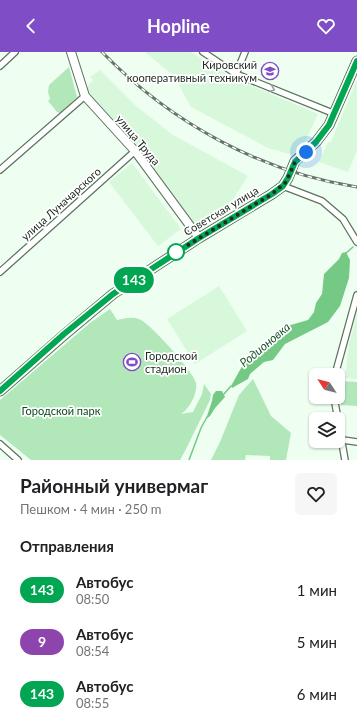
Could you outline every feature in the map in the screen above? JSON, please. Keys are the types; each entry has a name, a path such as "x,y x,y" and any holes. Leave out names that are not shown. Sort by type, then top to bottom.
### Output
{"main road":[{"name":"Советская улица","path":"0,391 64,334 113,294 283,186 295,162 322,136 335,114 357,61"}],"street":[{"path":"0,66 15,52"},
{"name":"улица Труда","path":"71,52 85,96 135,151 199,238"},
{"path":"203,52 236,74 335,114"},
{"path":"236,74 245,52"},
{"path":"0,169 85,96"},
{"name":"улица Луначарского","path":"0,272 135,151"},
{"path":"283,186 322,201 343,219 357,242"},
{"path":"337,368 357,296"},
{"path":"345,440 357,442"},
{"path":"0,444 17,460"},
{"path":"344,448 345,460"}],"shaded area":[{"path":"145,52 191,52 233,78 318,114 304,144 293,155 268,148 191,107 174,76"},
{"path":"100,70 136,106 173,135 248,176 230,204 195,224 140,149 88,96 86,88 93,80 90,77"},
{"path":"357,79 357,150 348,172 319,162 328,142 331,142"},
{"path":"132,163 181,229 158,246 109,182"},
{"path":"219,286 247,331 195,364 167,319"},
{"path":"357,313 357,379 345,378 349,344"}],"green space":[{"path":"69,67 77,97 60,113 57,112 48,101 50,99 48,92 49,85"},
{"name":"Городской парк","path":"110,309 117,320 135,318 141,320 172,349 188,369 196,383 196,391 187,408 181,414 193,412 202,394 204,384 211,394 210,400 185,451 180,460 31,460 0,435 0,400 90,323"},
{"path":"253,379 271,416 291,433 286,460 270,460 270,456 246,455 245,460 211,460 239,395"},
{"path":"345,381 357,382 357,406 341,405 345,404"}],"water":[{"path":"346,252 350,260 349,278 340,306 328,322 285,344 273,360 264,362 250,374 248,379 232,388 231,386 245,361 259,346 274,341 284,327 308,320 314,312 316,303 322,294 324,274 339,259 342,253"},
{"path":"216,391 222,391 225,397 206,419 213,395"}],"waterway":[{"name":"Родионовка","path":"346,253 353,247"},
{"name":"Родионовка","path":"224,394 231,386"},
{"name":"Родионовка","path":"189,460 201,428 207,417"}],"railway":[{"path":"102,52 157,101 187,122 219,140 252,156 286,169 321,180 357,187"}],"bus line":[{"name":"143","path":"0,391 64,334 113,294 164,260 283,186 294,163 325,132 357,61"}],"place":[{"name":"Кировский кооперативный техникум","path":"270,71"},
{"name":"Городской стадион","path":"132,362"}],"route":[{"path":"176,252 173,254 283,186 294,163 306,152"}]}
